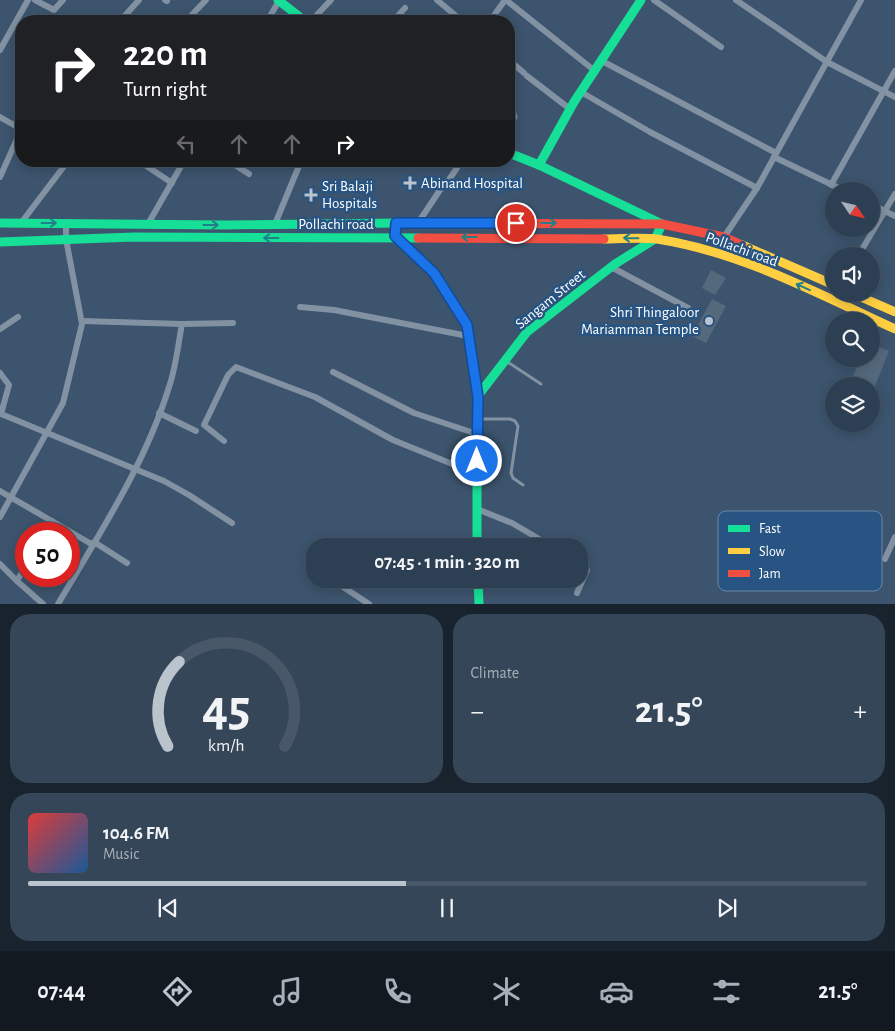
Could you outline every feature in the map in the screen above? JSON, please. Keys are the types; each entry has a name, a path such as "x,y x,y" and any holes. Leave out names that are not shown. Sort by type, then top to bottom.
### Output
{"main road":[{"path":"278,0 297,15"},
{"path":"539,165 570,109 641,0"},
{"path":"515,155 662,224"},
{"path":"0,223 662,224 724,237 825,281"},
{"path":"396,223 395,236 434,273 467,325 478,397 477,538"},
{"path":"655,239 662,224"},
{"name":"Pollachi road","path":"0,242 134,236 365,238 395,236 655,239 680,242 744,262 895,329"},
{"name":"Sangam Street","path":"478,397 527,332 611,267 655,239"},
{"path":"872,302 895,312"},
{"path":"478,588 479,604"}],"street":[{"path":"20,15 28,0"},
{"path":"35,0 54,10 63,0"},
{"path":"125,15 139,0"},
{"path":"192,15 206,0"},
{"path":"270,15 278,0"},
{"path":"317,15 331,0"},
{"path":"437,0 455,15"},
{"path":"494,15 505,0 595,71"},
{"path":"654,0 722,47"},
{"path":"736,0 827,62 895,98"},
{"path":"724,237 757,188 861,0"},
{"path":"399,15 405,8"},
{"path":"0,50 15,23"},
{"path":"602,61 825,182"},
{"path":"515,65 570,109"},
{"path":"833,182 895,71"},
{"path":"581,92 650,132 757,188"},
{"path":"0,117 15,126"},
{"path":"0,177 15,143"},
{"path":"21,223 63,167"},
{"path":"148,167 172,183"},
{"path":"148,224 181,167"},
{"path":"238,167 249,174"},
{"path":"275,224 298,167"},
{"path":"418,223 457,167"},
{"path":"863,247 895,194"},
{"path":"880,208 895,216"},
{"path":"0,517 64,403 82,321 66,239 66,224"},
{"path":"611,267 688,308"},
{"path":"300,307 334,310 468,336"},
{"path":"0,329 18,317"},
{"path":"82,321 182,324 234,323"},
{"path":"58,604 120,498 149,442 170,386 182,324"},
{"path":"224,441 204,425 228,375 236,367 315,397 393,440 477,474"},
{"path":"333,372 414,413 477,434"},
{"path":"0,373 9,385 1,415 48,432 164,481 189,495 232,524"},
{"path":"160,413 196,431"},
{"path":"0,491 127,562"},
{"path":"477,509 512,523 537,538"},
{"path":"885,559 895,537"},
{"path":"0,564 15,580"},
{"path":"23,587 43,604"},
{"path":"345,588 369,604"},
{"path":"577,593 579,588"}],"lane":[{"path":"505,360 541,384"},
{"path":"478,419 510,419 515,421 518,426 511,473 513,478 523,485"}],"building":[{"path":"711,270 726,278 715,295 702,288"},
{"name":"Shri Thingaloor Mariamman Temple","path":"712,299 726,306 706,343 692,336"},
{"path":"880,348 889,351 879,377 853,377 857,367 880,367"}],"traffic: fast":[{"path":"278,0 297,15"},
{"path":"539,165 574,102 641,0"},
{"path":"477,397 527,332 615,264 655,239 662,224 515,155"},
{"path":"0,223 223,225 399,223"},
{"path":"0,242 134,237 418,238"},
{"path":"477,418 477,538"},
{"path":"478,588 479,604"}],"traffic: slow":[{"path":"604,239 657,239 719,254 779,276 895,329"},
{"path":"742,245 825,281"},
{"path":"872,302 895,312"}],"traffic: jam":[{"path":"396,223 395,236 434,273 467,325 477,397 477,418"},
{"path":"399,223 662,224 724,237 742,245"},
{"path":"418,238 604,239"}],"place":[{"name":"Abinand Hospital","path":"410,183"},
{"name":"Sri Balaji Hospitals","path":"311,195"},
{"name":"Shri Thingaloor Mariamman Temple","path":"709,321"}],"route":[{"path":"477,461 478,397 467,325 434,273 395,236 396,223 516,223"}]}
